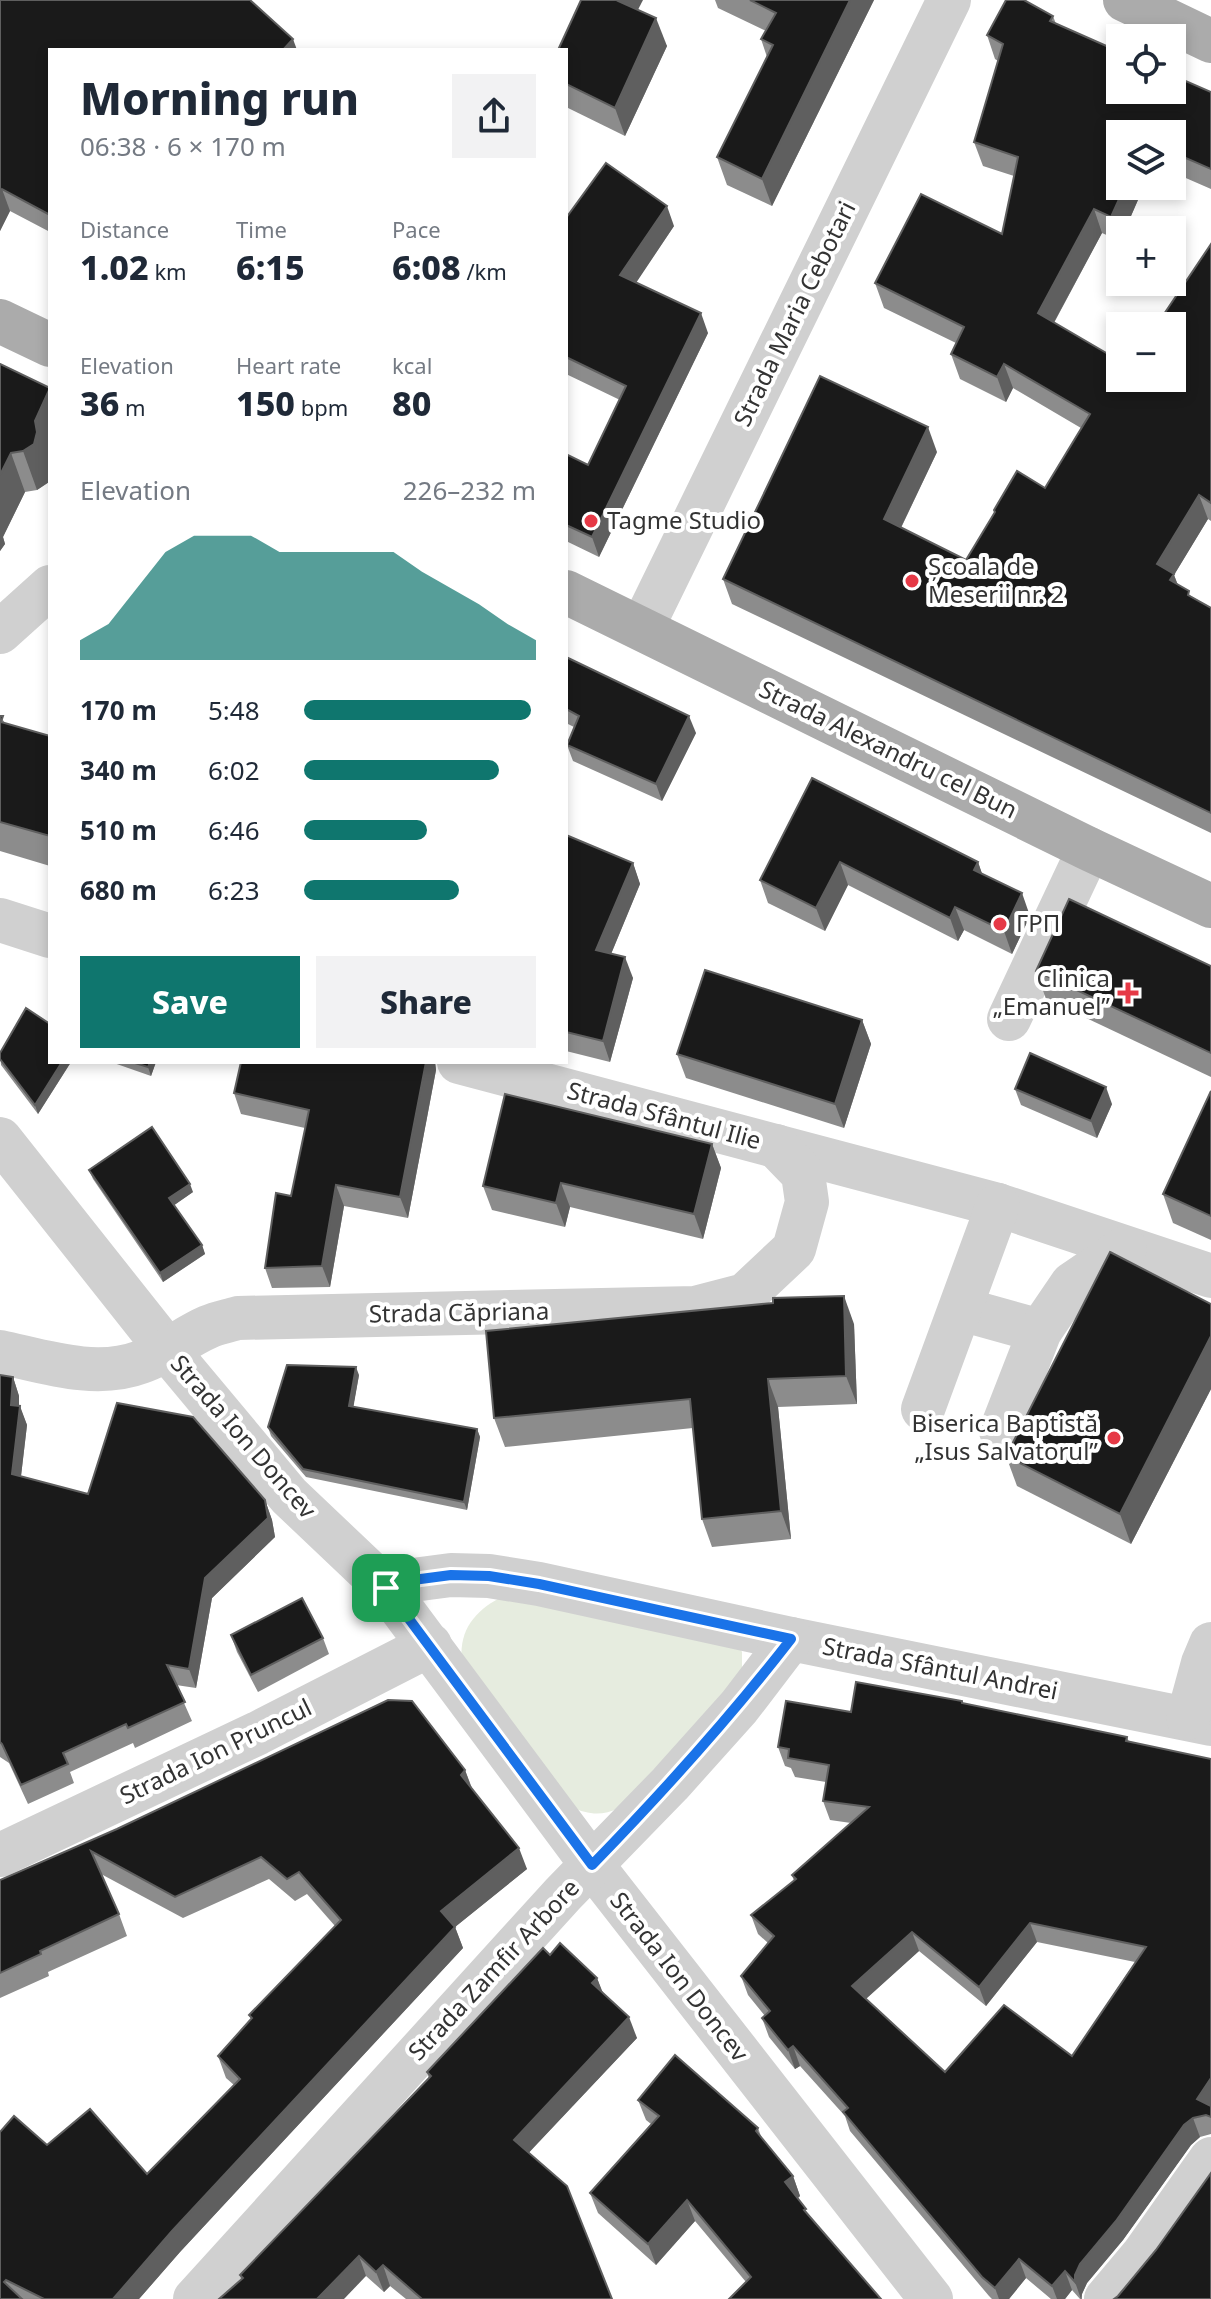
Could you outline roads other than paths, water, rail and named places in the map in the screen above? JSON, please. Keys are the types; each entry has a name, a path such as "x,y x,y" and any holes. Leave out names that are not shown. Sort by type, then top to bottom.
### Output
{"main road":[{"path":"1125,0 1211,41"},
{"path":"0,321 48,344"},
{"name":"Strada Alexandru cel Bun","path":"568,593 1211,906"}],"street":[{"name":"Strada Maria Cebotari","path":"642,628 949,0"},
{"path":"0,632 48,589"},
{"path":"1009,1019 1089,849"},
{"path":"0,920 48,935"},
{"name":"Strada Sfântul Ilie","path":"467,1064 998,1205 1211,1276"},
{"name":"Strada Ion Doncev","path":"0,1139 168,1351 289,1496 386,1588 592,1865 931,2299"},
{"name":"Strada Căpriana","path":"0,1352 77,1369 108,1370 139,1363 168,1351 208,1327 238,1318 695,1308 745,1295 794,1249 807,1202 803,1174 776,1146"},
{"path":"923,1409 998,1205"},
{"path":"1001,1431 1040,1331 1072,1284 1125,1248"},
{"path":"961,1309 1040,1331"},
{"name":"Strada Sfântul Andrei","path":"386,1588 413,1580 451,1575 489,1576 539,1584 791,1639 1200,1721"},
{"name":"Strada Zamfir Arbore","path":"195,2299 592,1865 670,1784 729,1718 791,1639"},
{"path":"1200,1721 1203,1663 1211,1644"},
{"name":"Strada Ion Pruncul","path":"0,1855 258,1733 430,1645"},
{"path":"1106,2299 1143,2255 1211,2159"}],"place":[{"name":"Tagme Studio","path":"591,521"},
{"name":"Școala de Meserii nr. 2","path":"912,581"},
{"name":"ГРП","path":"1000,924"},
{"name":"Clinica „Emanuel”","path":"1128,993"},
{"name":"Biserica Baptistă „Isus Salvatorul”","path":"1114,1438"}]}
